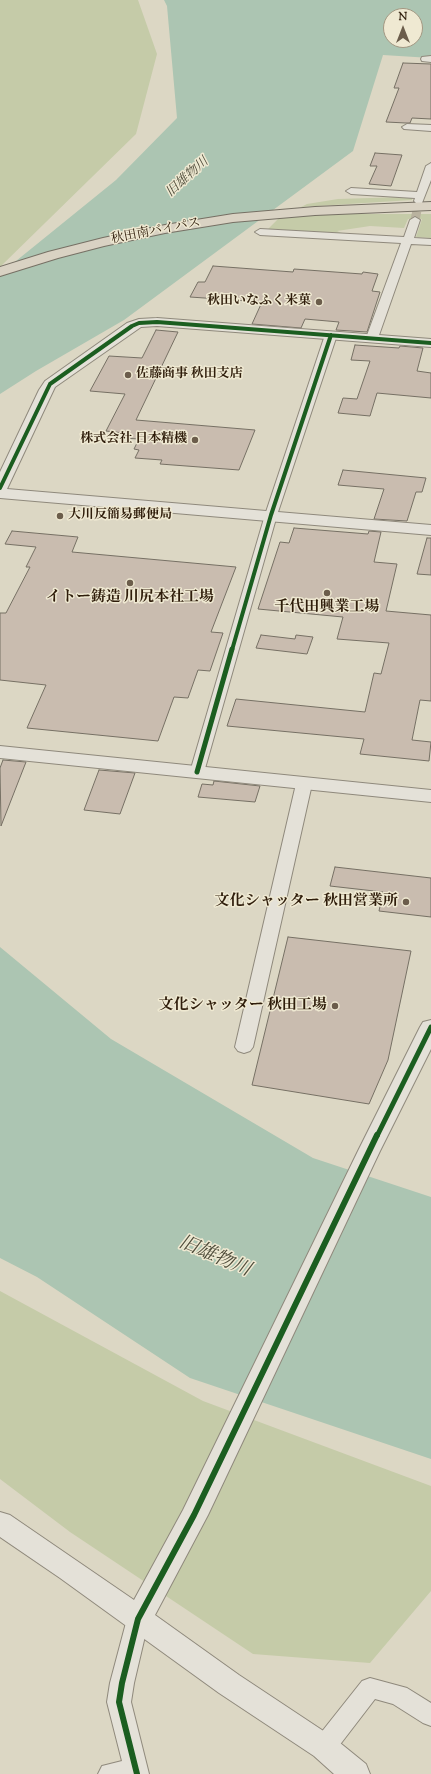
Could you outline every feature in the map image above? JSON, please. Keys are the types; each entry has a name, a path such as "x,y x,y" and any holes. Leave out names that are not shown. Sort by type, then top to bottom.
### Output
{"highway":[{"name":"秋田南バイパス","path":"0,272 53,255 165,229 232,218 424,201"},
{"name":"秋田南バイパス","path":"315,211 431,211"}],"street":[{"path":"407,127 431,128"},
{"path":"351,191 424,201 431,168"},
{"path":"372,338 415,220"},
{"path":"260,232 431,242"},
{"path":"0,488 50,384 132,326 139,323 157,322 431,343"},
{"path":"197,772 271,515 330,335"},
{"path":"0,493 271,515 431,530"},
{"path":"0,752 431,796"},
{"path":"244,1047 304,784"},
{"path":"110,1774 136,1772 119,1702 122,1683 138,1619 194,1515 369,1151 431,1027"},
{"path":"0,1523 70,1570 228,1684 324,1747 355,1774"},
{"path":"324,1747 370,1688 399,1695 431,1716"}],"shaded area":[{"path":"0,0 138,0 157,54 136,134 0,267"},
{"path":"412,198 412,200 301,207 307,204 338,199"},
{"path":"305,214 431,214 431,238 416,237 422,219 408,219 404,228 370,226 337,231 346,235 266,231 280,217"},
{"path":"0,1291 203,1401 431,1486 431,1591 370,1663 253,1654 70,1532 0,1479"}],"water":[{"name":"旧雄物川","path":"164,0 431,0 431,58 383,55 353,151 124,320 36,371 0,394 0,274 116,180 177,118 167,6"},
{"name":"旧雄物川","path":"0,947 111,1039 313,1158 431,1197 431,1459 190,1378 37,1277 0,1258"}],"building":[{"path":"403,63 431,64 431,119 412,118 410,123 386,122 399,88 394,88"},
{"path":"375,153 402,155 391,186 369,184 377,166 370,166"},
{"name":"秋田いなふく米菓","path":"213,266 293,272 294,269 378,274 372,291 380,292 367,332 336,330 339,322 305,319 301,328 252,324 262,302 190,297 198,282 205,282"},
{"path":"156,330 178,332 136,420 255,430 239,470 160,464 162,460 135,458 139,450 134,449 139,439 122,438 124,433 106,431 125,394 90,391 109,356 142,358"},
{"path":"355,345 423,348 417,371 431,373 431,398 377,393 370,416 338,413 343,398 357,399 370,361 351,360"},
{"path":"343,470 426,478 422,492 416,492 407,521 374,519 384,489 338,485"},
{"path":"294,528 368,534 369,531 381,532 374,562 397,564 386,611 431,615 431,701 420,700 412,740 431,742 429,761 360,754 364,739 227,726 236,699 365,712 374,673 381,674 389,643 337,639 343,617 258,609 280,542 289,543"},
{"path":"12,531 78,537 72,552 236,567 211,632 223,633 210,671 198,670 188,698 174,697 158,741 27,728 46,685 0,680 0,613 6,613 30,567 26,567 36,547 5,544"},
{"path":"427,538 431,538 431,575 417,574"},
{"path":"261,635 295,639 296,635 313,637 307,654 256,648"},
{"path":"3,760 26,762 1,826 0,768"},
{"path":"99,770 135,773 120,814 84,810"},
{"path":"214,781 260,786 255,802 198,797 202,784 213,785"},
{"name":"文化シャッター 秋田営業所","path":"335,867 431,878 431,917 379,911 383,892 330,886"},
{"name":"文化シャッター 秋田工場","path":"288,937 411,951 388,1060 369,1104 252,1085"}],"tunnel":[{"path":"415,220 419,201"}],"cycle path":[{"path":"0,488 50,384 132,326 139,323 157,322 431,343"},
{"path":"197,772 271,515 331,335"},
{"path":"137,1774 119,1702 122,1683 138,1619 194,1515 369,1151 431,1027"}],"place":[{"name":"秋田いなふく米菓","path":"319,302"},
{"name":"佐藤商事 秋田支店","path":"128,375"},
{"name":"株式会社 日本精機","path":"195,440"},
{"name":"大川反簡易郵便局","path":"60,516"},
{"name":"イトー鋳造 川尻本社工場","path":"130,583"},
{"name":"千代田興業工場","path":"327,593"},
{"name":"文化シャッター 秋田営業所","path":"406,902"},
{"name":"文化シャッター 秋田工場","path":"335,1006"}]}
